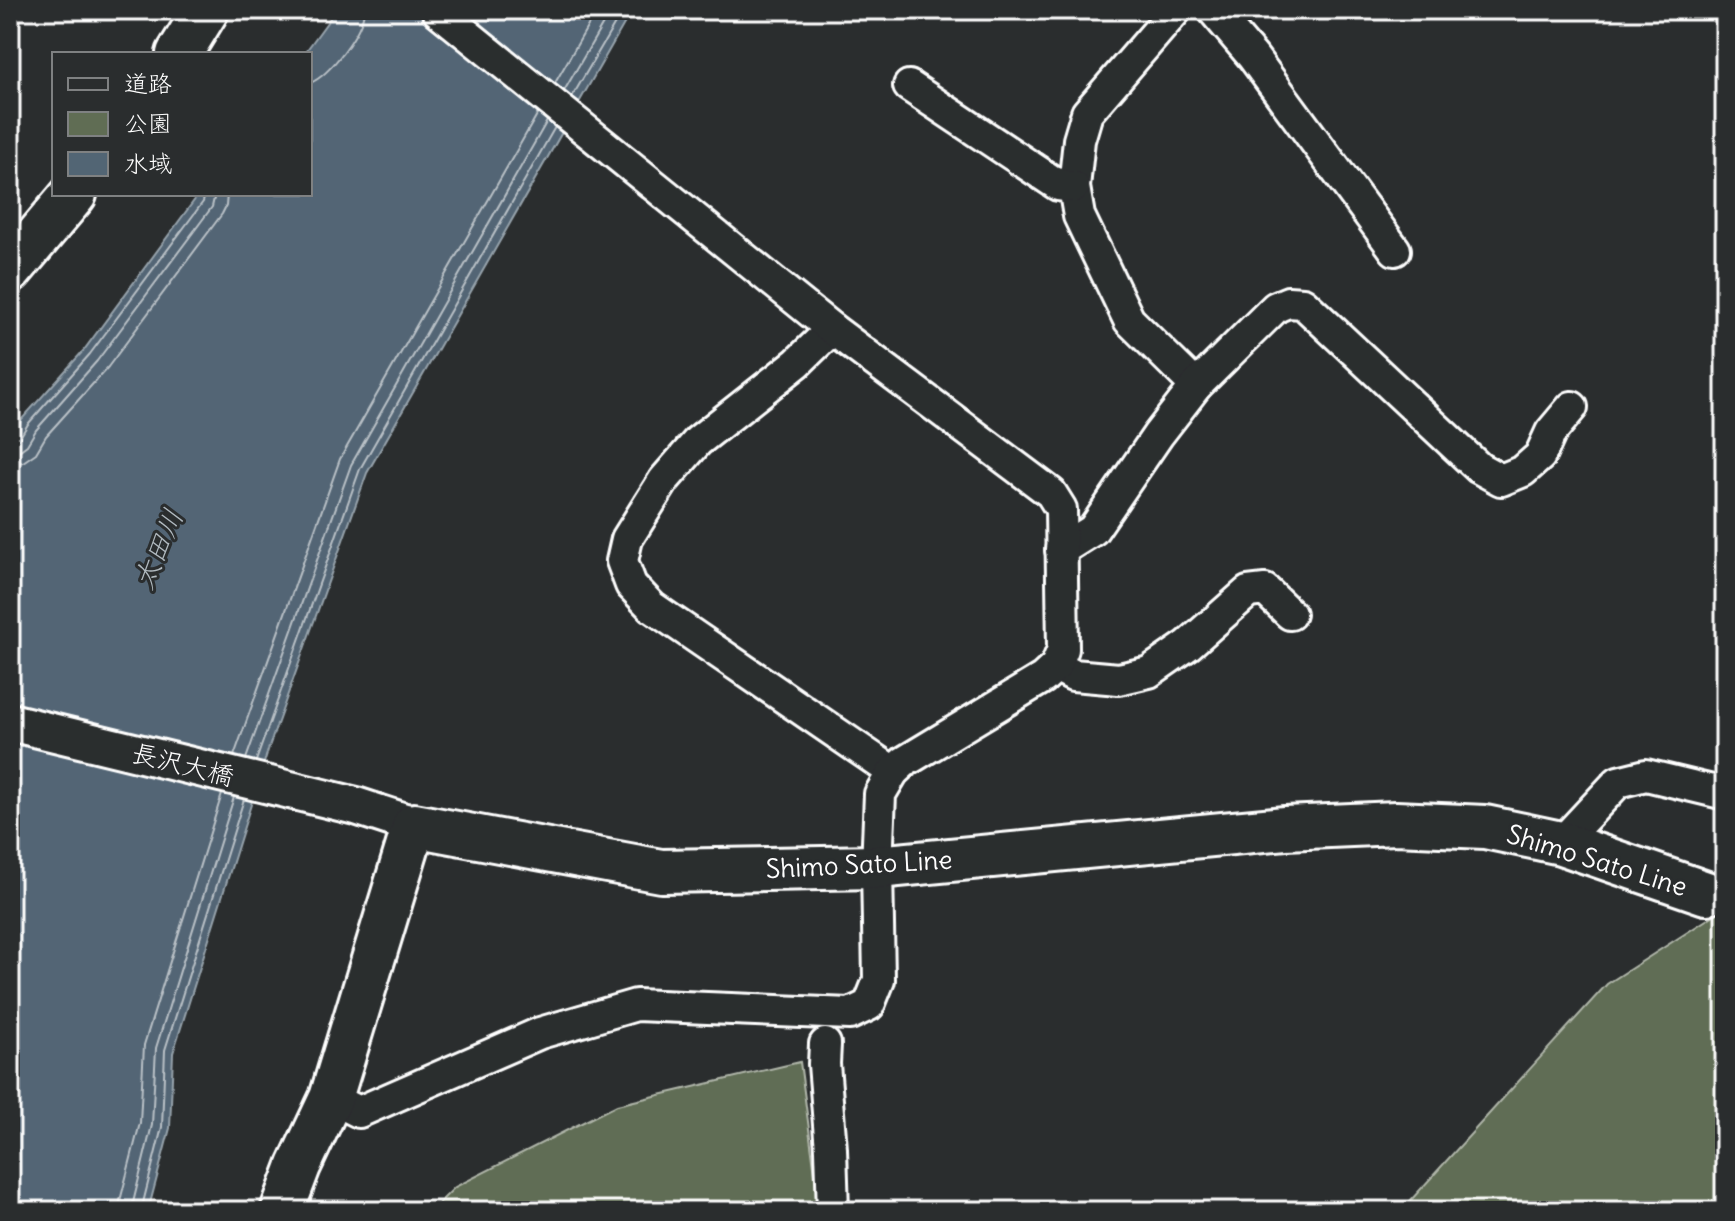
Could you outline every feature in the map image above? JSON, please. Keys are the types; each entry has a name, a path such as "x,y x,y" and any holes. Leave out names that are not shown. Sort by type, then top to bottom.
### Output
{"highway":[{"path":"180,52 206,10"},
{"path":"10,270 72,196"}],"main road":[{"name":"Shimo Sato Line","path":"414,825 661,871 877,867 1285,828 1396,823 1485,827 1561,843 1706,893"},
{"path":"282,1211 331,1098 414,825"}],"street":[{"path":"331,1098 359,1112 540,1033 636,1005 850,1014 869,1005 879,980 877,867 880,794 893,772 904,762 1043,678 1056,666 1063,649 1061,509 1051,493 832,329 437,10"},
{"path":"1176,10 1087,113 1079,140 1074,187 1079,216 1129,320 1196,386"},
{"path":"1213,10 1253,57 1395,250"},
{"path":"909,86 1058,185 1074,187"},
{"path":"1061,550 1093,530 1158,435 1196,386 1276,307 1288,302 1303,303 1479,468 1501,480 1523,471 1540,456 1551,432 1572,407"},
{"path":"832,329 797,363 698,441 664,480 627,539 622,561 631,585 652,607 893,772"},
{"path":"1056,666 1073,675 1119,679 1149,672 1188,645 1248,592 1265,590 1290,614"},
{"name":"長沢大橋","path":"10,722 356,806 414,825"},
{"path":"1561,843 1618,782 1646,775 1725,794"},
{"path":"825,1044 833,1211"}],"green space":[{"path":"1725,908 1725,1211 1401,1211 1607,984"},
{"path":"800,1062 820,1211 431,1211 455,1187 617,1105"}],"water":[{"name":"太田川","path":"336,10 632,10 367,473 269,747 173,1053 170,1128 148,1211 10,1211 10,440 21,420 84,350 198,196 312,196 312,52 305,52"}]}
